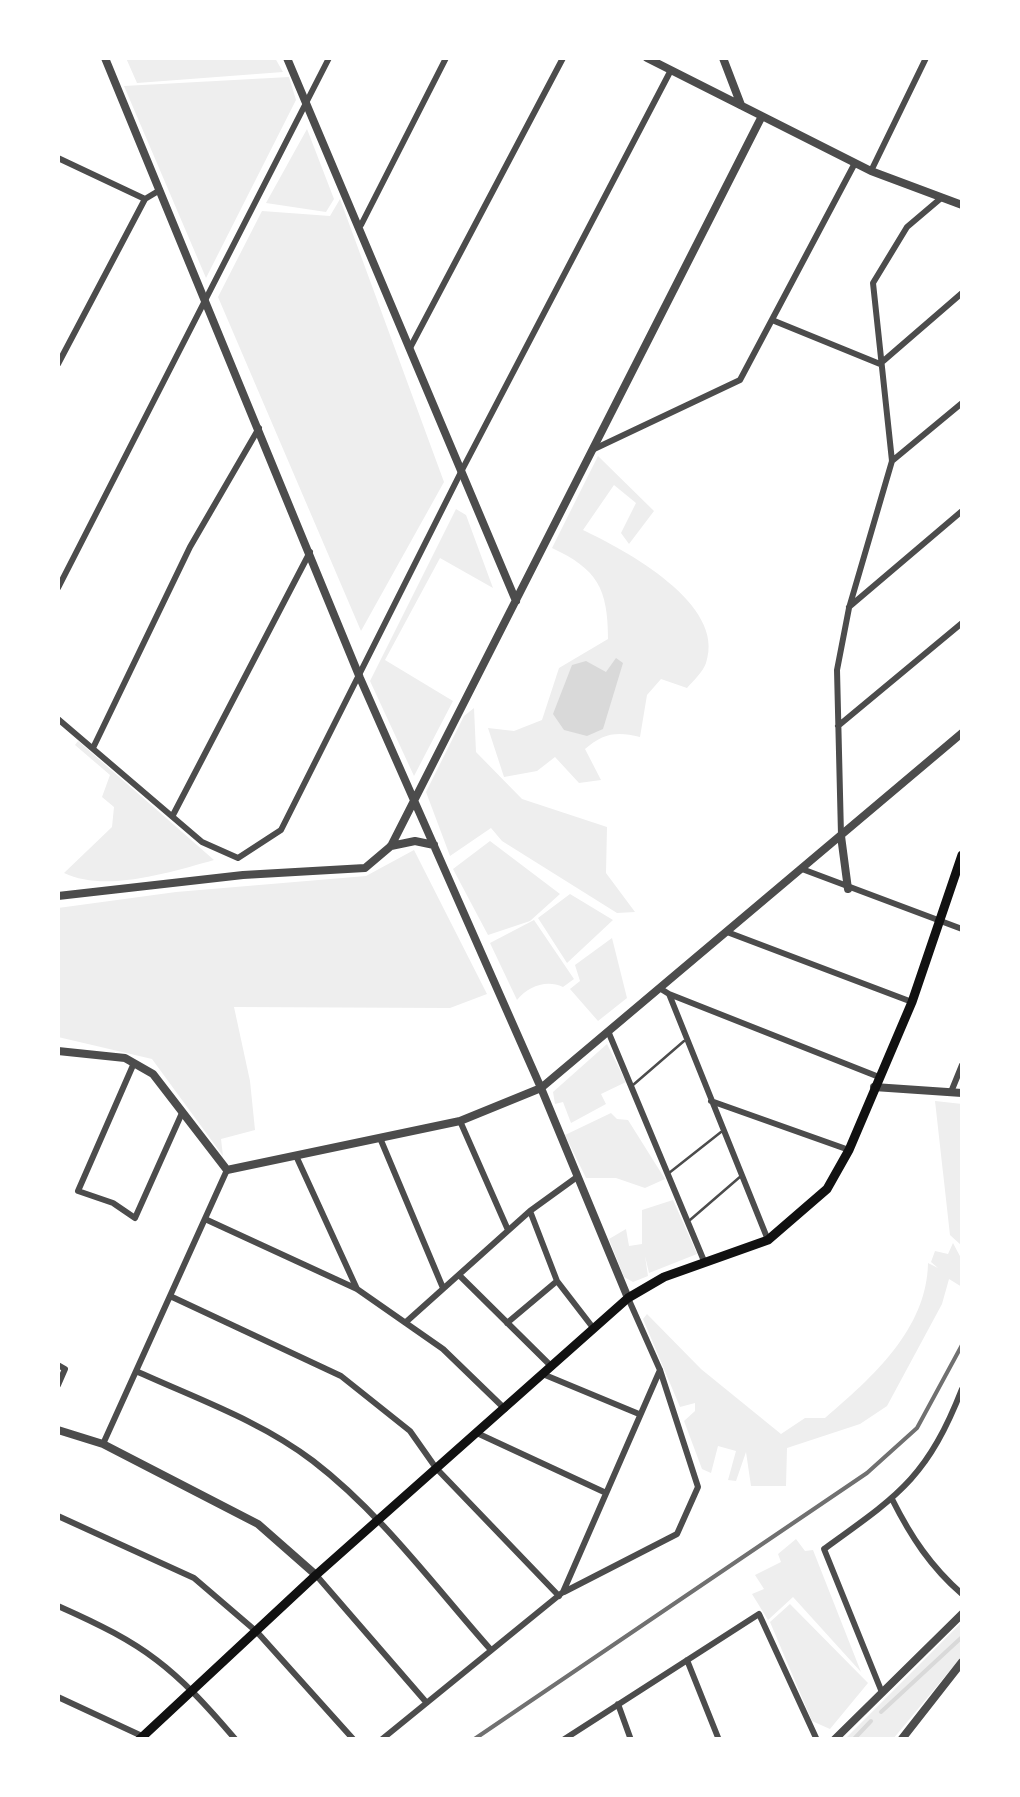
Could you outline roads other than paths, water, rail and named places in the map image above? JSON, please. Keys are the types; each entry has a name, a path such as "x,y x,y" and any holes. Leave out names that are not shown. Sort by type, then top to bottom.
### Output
{"main road":[{"path":"140,1738 316,1574 480,1434 628,1298 704,1260 768,1240 827,1189 849,1150 912,1002 962,855"}],"street":[{"path":"105,58 207,298 360,678 660,1370 696,1472 694,1501 677,1534 561,1594 381,1740"},
{"path":"287,58 516,601"},
{"path":"58,588 330,58"},
{"path":"360,225 446,58"},
{"path":"410,346 563,58"},
{"path":"647,58 871,171 962,205"},
{"path":"723,58 741,106"},
{"path":"871,171 926,58"},
{"path":"58,719 202,842 238,858 282,830 462,470 672,70"},
{"path":"58,896 243,875 364,868 391,846 762,116"},
{"path":"58,158 145,198"},
{"path":"591,450 740,380 855,163"},
{"path":"58,364 145,198 161,190"},
{"path":"848,889 840,836 836,670 848,608 892,461 872,282 907,227 940,198"},
{"path":"880,364 962,293"},
{"path":"772,320 880,364"},
{"path":"892,461 962,403"},
{"path":"92,748 190,546 259,426"},
{"path":"848,608 962,511"},
{"path":"172,816 310,551"},
{"path":"838,726 962,623"},
{"path":"227,1170 460,1121 541,1088 608,1031 665,991 728,932 962,733"},
{"path":"391,846 415,841 434,846"},
{"path":"238,858 243,875"},
{"path":"802,869 962,929"},
{"path":"728,932 912,1002"},
{"path":"665,991 768,1240"},
{"path":"665,991 876,1082 962,1093"},
{"path":"608,1031 704,1260"},
{"path":"58,1053 135,1062 153,1074 227,1170"},
{"path":"135,1062 78,1191 112,1203 135,1218 182,1114"},
{"path":"951,1092 962,1065"},
{"path":"710,1101 849,1150"},
{"path":"460,1121 508,1230"},
{"path":"380,1138 443,1288"},
{"path":"297,1158 357,1289"},
{"path":"103,1444 227,1170"},
{"path":"406,1322 530,1211 577,1178"},
{"path":"530,1211 557,1281 594,1329"},
{"path":"204,1219 357,1289 443,1349 506,1410"},
{"path":"459,1275 549,1372 640,1414"},
{"path":"507,1323 557,1281"},
{"path":"170,1296 341,1376 410,1431 436,1468 561,1594"},
{"path":"58,1365 65,1369 58,1385"},
{"path":"561,1594 660,1370"},
{"path":"136,1371 267,1432 313,1461 377,1522 491,1650"},
{"path":"882,1690 824,1549 892,1499 937,1450 962,1389"},
{"path":"58,1430 103,1444 258,1524 316,1574 426,1702"},
{"path":"480,1434 604,1492"},
{"path":"892,1499 910,1535 938,1572 962,1594"},
{"path":"58,1516 194,1578 257,1632 354,1740"},
{"path":"58,1606 127,1636 191,1687 236,1740"},
{"path":"562,1740 759,1614 817,1740"},
{"path":"834,1740 962,1614"},
{"path":"688,1660 719,1740"},
{"path":"901,1740 962,1662"},
{"path":"58,1697 140,1738"},
{"path":"618,1704 631,1740"}],"lane":[{"path":"633,1085 685,1040"},
{"path":"668,1174 722,1131"},
{"path":"688,1221 741,1176"}],"waterway":[{"path":"881,1712 962,1637"},
{"path":"853,1740 871,1721"}],"railway":[{"path":"473,1740 867,1473 917,1428 962,1345"}]}
